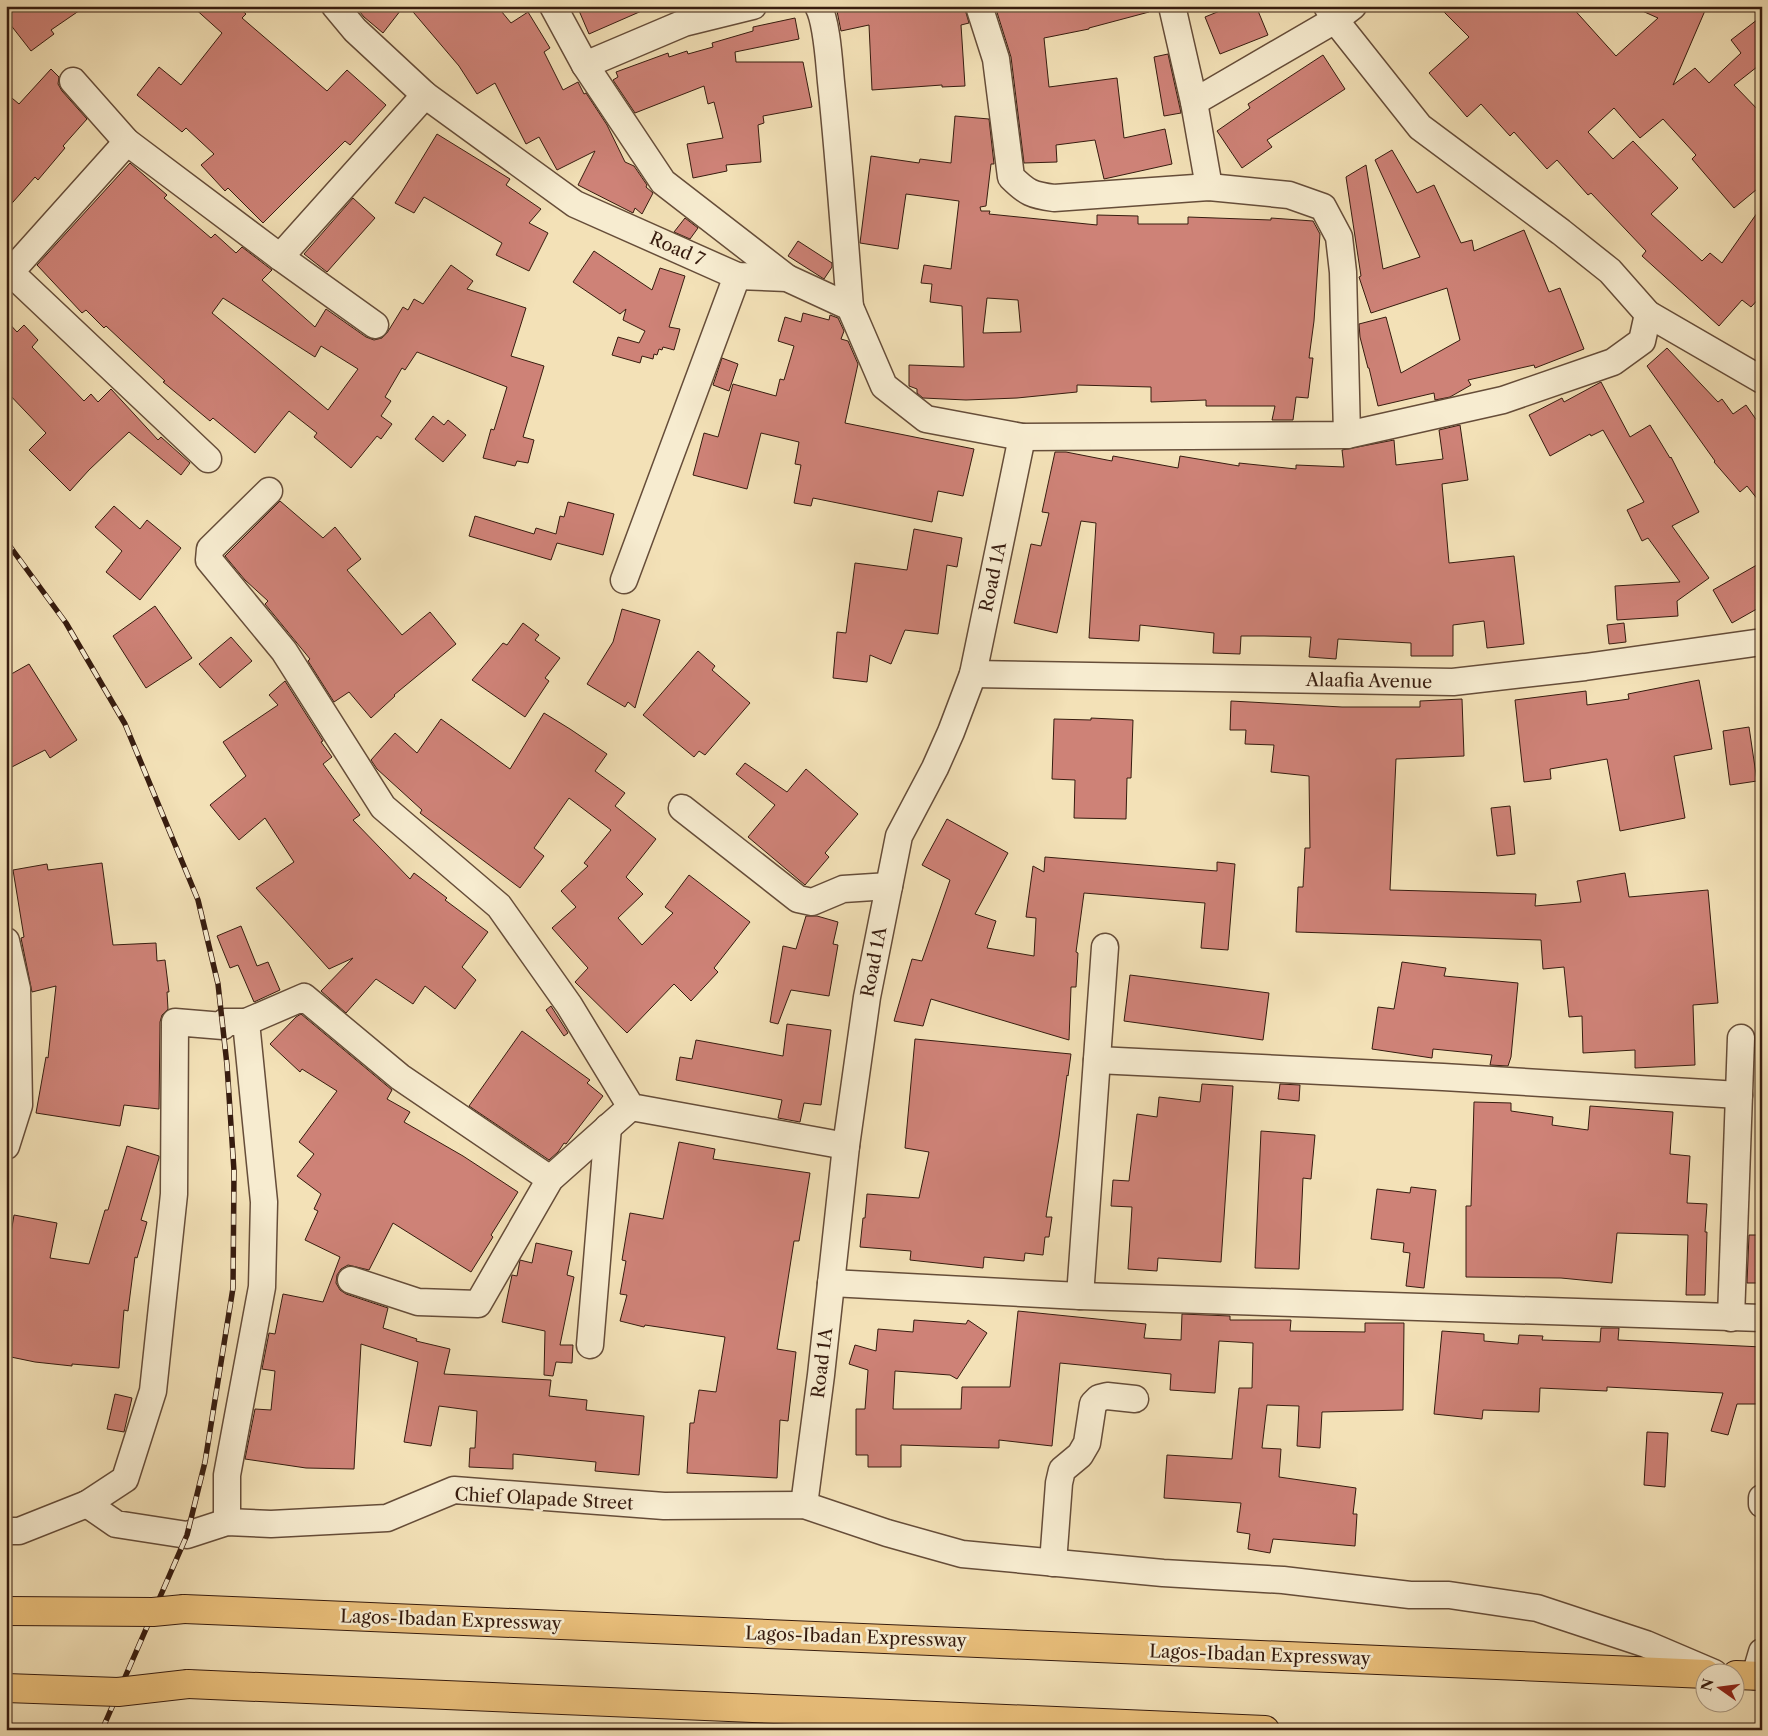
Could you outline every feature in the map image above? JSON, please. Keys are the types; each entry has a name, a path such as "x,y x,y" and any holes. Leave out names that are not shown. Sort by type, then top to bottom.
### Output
{"highway":[{"name":"Lagos-Ibadan Expressway","path":"6,1611 152,1612 184,1609 1696,1674"},
{"path":"6,1688 118,1692 188,1684 1265,1730"}],"street":[{"name":"Road 7","path":"335,6 355,30 426,95 575,204 737,276 787,278 850,307"},
{"path":"553,6 585,65 663,182 787,278"},
{"path":"585,65 684,23 753,6"},
{"path":"818,6 821,11 825,35 838,150 850,307 884,386 926,419 1022,438 1347,436 1503,400 1613,362 1642,342 1648,314"},
{"path":"979,6 996,59 1011,177 1021,187 1035,196 1054,198 1209,188 1289,195 1323,207 1339,237 1343,272 1347,436"},
{"path":"1172,6 1194,102 1209,188"},
{"path":"1194,102 1338,11 1420,127 1610,271 1648,314 1762,380"},
{"path":"73,81 127,142 280,257 375,325"},
{"path":"280,257 426,95"},
{"path":"127,142 8,274 208,459"},
{"path":"624,580 737,276"},
{"name":"Road 1A","path":"804,1505 821,1375 846,1146 867,997 899,836 935,768 973,674 1022,438"},
{"path":"269,491 210,549 209,560 284,651 382,807 499,906 568,1005 631,1107 846,1146"},
{"name":"Alaafia Avenue","path":"973,674 1453,682 1585,667 1762,642"},
{"path":"682,808 798,899 812,902 843,889 889,886"},
{"path":"6,941 16,989 19,1105 6,1146"},
{"path":"1080,1296 1105,947"},
{"path":"6,1531 18,1531 87,1504 125,1479 153,1391 174,1194 175,1022 223,1026 225,1022 246,1022 304,997 400,1077 550,1179"},
{"path":"227,1522 227,1475 262,1287 264,1202 246,1022"},
{"path":"1731,1318 1741,1038"},
{"path":"1097,1060 1442,1077 1739,1095"},
{"path":"351,1280 418,1302 478,1304 550,1179 631,1107"},
{"path":"590,1346 608,1127"},
{"path":"831,1283 1080,1296 1762,1318"},
{"path":"1054,1563 1060,1476 1062,1470 1080,1455 1087,1443 1093,1404 1099,1398 1107,1396 1135,1399"},
{"name":"Chief Olapade Street","path":"87,1504 116,1524 187,1535 227,1522 271,1524 387,1518 454,1490 664,1506 804,1505 886,1533 962,1554 1163,1573 1283,1580 1410,1595 1449,1595 1537,1608 1646,1644 1696,1665"},
{"path":"1762,1498 1762,1504"}],"building":[{"path":"13,6 86,6 51,30 54,34 31,51 6,19 6,12"},
{"path":"192,6 237,6 246,14 242,18 327,91 347,70 386,105 350,145 345,141 263,223 228,188 225,191 201,165 214,154 186,128 182,132 137,95 159,67 181,85 222,33"},
{"path":"355,6 404,6 383,33 364,17"},
{"path":"408,6 497,6 511,23 528,12 550,48 544,52 563,90 578,82 584,94 586,93 607,125 625,162 634,166 647,185 646,187 653,193 642,214 635,208 633,213 578,185 595,151 557,170 539,137 526,144 495,83 477,94 459,66"},
{"path":"577,6 653,6 589,34"},
{"path":"836,6 964,6 969,23 961,25 965,86 942,87 942,85 872,90 869,25 841,31"},
{"path":"995,6 1148,6 1149,12 1089,29 1044,38 1049,87 1117,78 1124,138 1165,129 1172,164 1104,179 1095,140 1056,145 1057,162 1024,163 1011,57"},
{"path":"1232,6 1256,6 1268,35 1220,54 1205,17"},
{"path":"1438,6 1571,6 1616,56 1658,18 1631,6 1707,6 1673,85 1695,68 1709,83 1741,53 1731,40 1762,16 1762,63 1734,85 1762,114 1762,185 1734,208 1692,159 1696,155 1663,119 1640,138 1614,108 1588,132 1613,159 1633,141 1678,188 1651,214 1702,261 1710,253 1722,263 1762,206 1762,295 1751,307 1742,300 1719,326 1642,256 1646,251 1591,193 1588,195 1557,160 1547,169 1514,132 1510,136 1481,104 1467,117 1429,73 1469,37"},
{"path":"795,18 799,39 735,52 736,62 803,62 812,107 763,116 764,123 758,125 761,162 726,165 727,171 693,178 687,144 723,138 714,102 708,104 704,86 635,113 613,80 618,77 616,72 668,53 669,57 687,51 688,54 713,47 712,43 753,31 753,27"},
{"path":"1168,54 1181,113 1164,116 1154,57"},
{"path":"1323,55 1345,89 1267,140 1272,147 1242,168 1217,131 1250,108 1248,104"},
{"path":"51,69 59,77 58,84 62,91 87,119 63,146 65,148 38,180 35,177 6,210 6,93 19,104"},
{"path":"955,116 989,119 994,164 991,164 986,206 980,207 981,211 990,211 989,214 1097,225 1097,215 1138,216 1138,224 1188,224 1188,217 1271,220 1271,218 1313,221 1320,234 1314,321 1309,358 1313,358 1308,398 1296,397 1293,420 1272,420 1275,406 1206,406 1206,400 1151,402 1151,387 1077,385 1077,392 1017,398 966,400 923,398 917,393 917,389 909,386 909,365 964,367 962,306 930,302 932,284 921,283 924,265 951,269 959,201 906,194 898,249 860,243 871,156 919,163 920,159 951,163","holes":["987,298 1018,300 1021,332 983,333"]},
{"path":"437,134 510,179 506,185 541,209 529,223 548,233 529,271 496,255 502,243 424,197 414,213 395,203"},
{"path":"1392,150 1417,193 1434,185 1461,243 1472,240 1474,251 1524,230 1549,292 1560,288 1584,349 1535,368 1534,365 1468,380 1471,385 1450,397 1435,400 1434,393 1378,406 1360,337 1359,324 1386,317 1401,373 1460,340 1447,288 1371,313 1359,277 1361,276 1346,177 1366,165 1383,269 1420,257 1375,160"},
{"path":"130,163 167,195 164,198 211,238 215,234 236,253 242,247 272,270 262,280 315,327 326,309 366,337 374,340 382,338 403,307 408,310 414,299 423,304 451,265 473,281 467,289 526,308 511,356 544,366 523,437 534,440 528,463 517,461 515,466 483,458 491,429 494,430 507,387 417,352 405,370 402,368 385,397 391,401 381,416 392,424 381,439 377,436 351,468 314,437 317,433 289,411 255,453 213,418 210,421 163,382 165,381 106,326 104,328 86,310 82,313 37,265","holes":["223,298 315,357 321,346 358,369 328,410 212,313"]},
{"path":"353,198 375,218 327,272 304,254"},
{"path":"685,218 698,228 690,239 674,232"},
{"path":"798,241 832,263 832,267 824,279 788,256"},
{"path":"594,251 652,290 660,268 685,276 669,327 680,329 674,350 663,347 662,350 659,349 657,355 654,354 653,359 642,356 640,363 612,355 618,337 639,343 645,331 623,320 626,309 620,314 573,282"},
{"path":"803,313 829,320 830,315 838,318 844,331 841,339 848,341 858,364 845,423 974,449 963,496 938,491 932,522 813,498 811,506 794,503 801,465 795,464 799,442 761,433 747,489 693,475 704,433 718,437 733,384 776,396 780,379 784,380 794,346 778,341 785,317 801,322"},
{"path":"6,320 17,332 24,325 38,340 32,347 84,401 91,394 98,402 111,389 158,440 161,437 190,463 181,475 129,432 70,491 29,450 46,433 6,391"},
{"path":"1667,348 1718,402 1722,399 1733,414 1746,405 1762,428 1762,505 1747,486 1740,492 1714,462 1647,366"},
{"path":"722,358 738,364 729,391 713,385"},
{"path":"1601,382 1630,437 1650,425 1671,457 1699,512 1672,526 1709,578 1677,601 1678,616 1617,620 1615,586 1680,582 1648,538 1642,541 1627,510 1644,502 1603,430 1591,436 1590,434 1550,456 1529,415 1562,398 1564,402"},
{"path":"433,416 444,425 448,420 466,435 443,462 415,439"},
{"path":"1460,425 1468,480 1442,484 1449,563 1514,556 1524,644 1487,648 1484,621 1453,625 1453,656 1411,656 1411,643 1338,639 1336,659 1309,657 1311,637 1264,636 1241,636 1240,654 1213,653 1214,633 1140,625 1139,641 1089,638 1096,523 1081,521 1057,633 1014,623 1031,544 1041,546 1049,513 1042,512 1055,452 1066,452 1112,461 1113,456 1178,468 1180,456 1239,466 1239,463 1296,469 1296,465 1344,467 1342,450 1394,440 1396,465 1443,459 1439,430"},
{"path":"280,501 323,538 335,527 361,559 347,570 402,635 430,612 456,644 394,695 371,718 349,692 334,702 308,661 310,659 265,604 268,601 245,580 225,556"},
{"path":"568,502 614,514 603,555 557,543 551,560 469,536 475,516 534,534 536,528 556,534 560,516 564,517"},
{"path":"114,506 140,529 147,520 181,548 140,600 106,572 122,551 95,527"},
{"path":"914,529 962,538 957,567 947,565 938,634 905,630 891,664 870,655 867,682 833,678 837,632 846,633 855,563 907,570"},
{"path":"1762,562 1762,606 1732,623 1713,590"},
{"path":"155,606 192,658 146,688 113,636"},
{"path":"622,609 660,620 635,708 628,702 625,707 587,684 613,642"},
{"path":"523,623 539,635 535,640 560,658 545,678 549,681 525,717 472,680 503,643 507,645"},
{"path":"1624,623 1626,642 1609,644 1607,625"},
{"path":"231,637 252,661 220,688 199,664"},
{"path":"698,651 715,666 712,670 750,703 705,755 699,751 694,757 643,715"},
{"path":"29,664 77,740 50,758 45,750 6,770 6,677"},
{"path":"1699,680 1712,749 1674,756 1685,818 1620,831 1607,759 1550,769 1551,779 1524,782 1515,700 1586,691 1587,705 1629,699 1628,694"},
{"path":"285,681 332,757 323,764 360,815 353,820 410,879 414,873 447,898 445,900 488,932 462,967 476,980 455,1009 425,986 413,1004 376,979 346,1013 321,991 353,958 329,969 256,888 294,862 265,818 239,840 210,805 246,776 223,742 278,705 269,695"},
{"path":"1462,699 1464,756 1396,759 1390,890 1536,894 1535,906 1581,902 1577,881 1625,873 1629,897 1708,890 1718,1003 1693,1005 1695,1065 1635,1068 1635,1050 1583,1053 1582,1016 1569,1017 1564,967 1543,969 1541,940 1296,932 1298,887 1303,887 1305,848 1310,848 1309,776 1271,772 1274,745 1245,744 1246,730 1230,730 1231,701 1342,707 1420,707 1420,701"},
{"path":"544,713 607,754 595,771 625,793 615,806 656,839 626,877 643,894 618,918 642,945 673,913 665,907 689,875 750,922 714,968 718,972 691,1001 674,984 627,1033 575,982 588,968 552,928 576,907 561,891 588,866 584,863 611,830 569,798 534,848 544,856 520,888 420,813 422,810 377,769 371,760 395,733 417,753 441,719 510,769"},
{"path":"1091,718 1133,720 1131,778 1127,778 1126,819 1074,818 1075,780 1052,779 1054,719 1091,720"},
{"path":"1749,727 1757,781 1730,785 1723,731"},
{"path":"745,763 787,792 806,769 858,814 825,853 829,857 805,885 748,837 775,805 736,774"},
{"path":"1510,806 1515,854 1497,856 1491,808"},
{"path":"947,819 1008,853 975,914 996,921 987,948 1034,956 1036,918 1026,917 1033,866 1044,872 1045,857 1217,871 1217,862 1235,864 1228,950 1201,948 1205,903 1084,893 1076,952 1078,953 1076,987 1071,987 1069,1040 931,999 923,1026 894,1021 912,959 922,961 950,880 922,865"},
{"path":"102,863 113,945 156,943 157,961 165,960 169,992 167,992 168,1009 162,1015 160,1022 159,1109 124,1105 120,1126 36,1113 46,1057 48,1058 56,986 32,992 21,938 24,937 13,870 47,864 48,870"},
{"path":"806,916 817,916 838,922 833,944 838,945 829,996 791,990 778,1024 770,1022 783,946 796,949"},
{"path":"241,926 257,966 268,962 280,990 254,1002 238,965 230,968 217,936"},
{"path":"1402,962 1446,968 1444,976 1518,983 1511,1057 1508,1066 1490,1065 1492,1055 1433,1049 1432,1058 1372,1049 1378,1007 1394,1009"},
{"path":"1130,975 1269,993 1263,1040 1124,1021"},
{"path":"551,1006 568,1033 564,1036 546,1010"},
{"path":"301,1014 392,1090 387,1099 410,1112 404,1122 463,1156 518,1192 471,1272 393,1223 369,1270 348,1265 341,1269 337,1275 336,1283 340,1290 346,1294 388,1308 383,1328 417,1339 416,1341 450,1349 444,1374 551,1380 549,1396 587,1400 586,1410 644,1416 639,1475 595,1471 596,1462 513,1454 513,1469 469,1467 470,1448 475,1448 477,1411 439,1406 431,1446 404,1442 418,1362 361,1344 354,1469 306,1468 245,1459 255,1409 271,1410 275,1371 262,1369 269,1333 275,1334 283,1294 323,1302 340,1257 305,1240 318,1211 314,1209 321,1194 297,1176 314,1154 299,1142 337,1091 302,1069 300,1072 270,1044"},
{"path":"787,1024 831,1030 821,1105 804,1103 800,1122 778,1118 782,1100 676,1080 680,1057 692,1059 696,1040 783,1056"},
{"path":"522,1031 590,1080 587,1083 603,1096 566,1144 564,1143 549,1160 469,1106"},
{"path":"915,1039 1071,1054 1046,1217 1052,1217 1049,1237 1045,1237 1043,1255 1025,1253 1024,1261 984,1257 983,1268 910,1260 911,1251 860,1247 867,1194 919,1198 929,1152 905,1148"},
{"path":"1202,1084 1233,1086 1221,1262 1158,1258 1157,1271 1128,1269 1132,1207 1111,1206 1113,1180 1129,1181 1137,1114 1157,1117 1159,1097 1200,1102"},
{"path":"1280,1084 1300,1085 1299,1101 1278,1099"},
{"path":"1474,1102 1511,1103 1511,1111 1553,1117 1552,1125 1588,1130 1590,1106 1673,1112 1670,1154 1690,1156 1687,1203 1707,1204 1705,1295 1686,1295 1688,1235 1617,1233 1612,1283 1561,1278 1466,1277 1466,1206 1471,1206"},
{"path":"1261,1131 1315,1135 1311,1179 1303,1178 1299,1269 1255,1268"},
{"path":"679,1142 715,1149 713,1159 810,1173 799,1241 794,1241 777,1349 796,1352 788,1421 780,1420 777,1478 687,1473 690,1423 694,1423 699,1390 716,1392 725,1337 645,1325 644,1327 620,1321 627,1295 620,1294 626,1261 622,1260 630,1213 663,1219"},
{"path":"127,1146 159,1156 159,1158 141,1220 147,1222 137,1258 135,1257 128,1311 124,1310 119,1368 72,1364 72,1366 35,1362 6,1356 6,1251 8,1251 14,1215 57,1223 50,1258 89,1264 105,1210 108,1210"},
{"path":"1411,1187 1436,1190 1424,1288 1406,1286 1410,1253 1403,1252 1404,1243 1371,1239 1377,1189 1410,1193"},
{"path":"1749,1235 1762,1235 1762,1283 1747,1283"},
{"path":"536,1243 572,1251 567,1275 574,1277 560,1345 573,1345 572,1363 556,1362 553,1376 544,1375 545,1331 502,1322 512,1275 517,1276 520,1260 532,1263"},
{"path":"1018,1311 1146,1324 1144,1338 1181,1340 1182,1314 1230,1316 1230,1320 1291,1320 1290,1331 1365,1332 1365,1323 1404,1323 1403,1410 1322,1412 1320,1448 1297,1446 1299,1406 1267,1405 1262,1448 1281,1449 1279,1477 1356,1488 1353,1514 1357,1514 1355,1546 1273,1539 1270,1553 1248,1549 1250,1534 1237,1532 1241,1503 1164,1498 1167,1455 1232,1459 1239,1388 1252,1388 1253,1343 1219,1341 1215,1393 1170,1390 1171,1374 1060,1363 1052,1446 999,1440 999,1448 901,1445 901,1467 868,1467 868,1455 856,1455 856,1409 865,1409 868,1370 849,1364 855,1345 876,1351 878,1329 913,1332 914,1320 966,1324 968,1320 987,1333 957,1379 950,1375 895,1371 893,1409 961,1409 962,1387 1010,1387"},
{"path":"1601,1328 1619,1328 1618,1340 1762,1347 1762,1404 1737,1404 1728,1435 1711,1431 1723,1393 1607,1387 1607,1391 1540,1388 1539,1412 1483,1410 1482,1419 1434,1414 1442,1331 1484,1334 1484,1341 1518,1344 1519,1335 1543,1336 1542,1340 1600,1342"},
{"path":"115,1394 132,1398 124,1432 107,1429"},
{"path":"1647,1432 1668,1433 1665,1487 1644,1485"}],"railway":[{"path":"6,541 66,623 125,724 198,900 218,984 227,1065 234,1171 233,1288 205,1462 187,1535 102,1730"}]}
